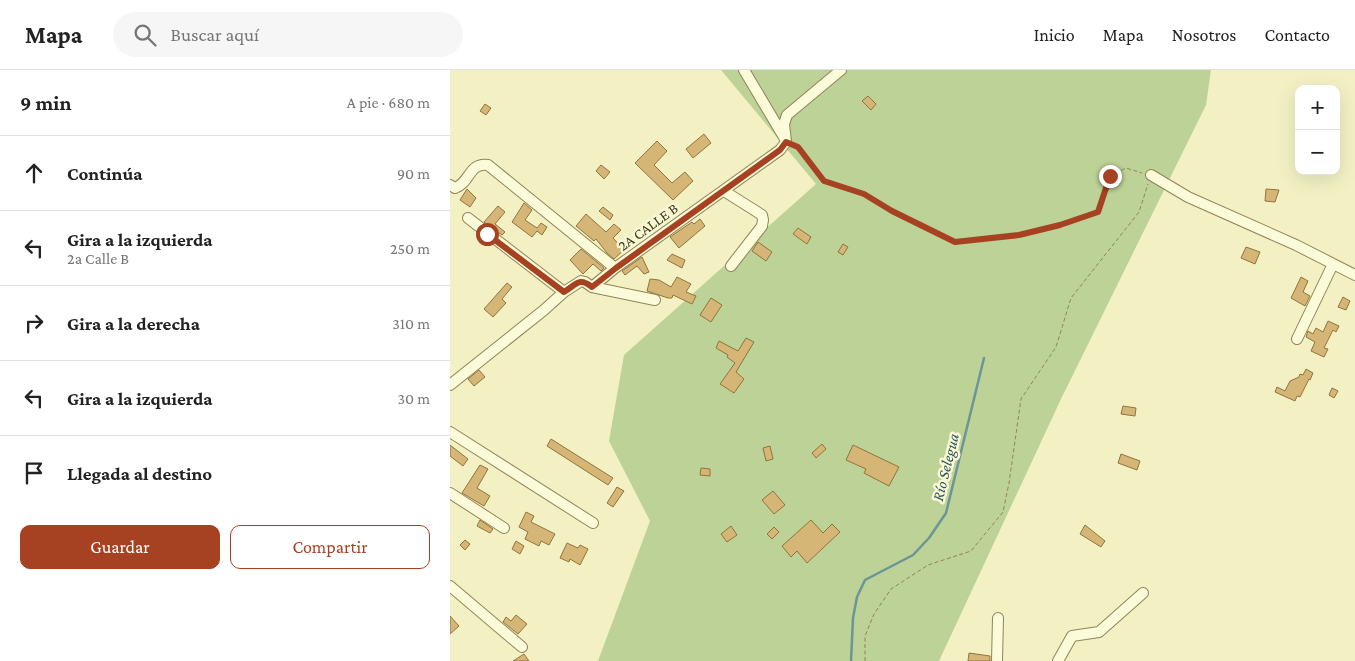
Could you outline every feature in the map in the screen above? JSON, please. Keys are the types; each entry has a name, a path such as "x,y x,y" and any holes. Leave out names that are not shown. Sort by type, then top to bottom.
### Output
{"street":[{"path":"744,70 786,142"},
{"path":"786,142 784,124 787,115 841,70"},
{"name":"2A CALLE B","path":"592,287 780,150 786,142"},
{"path":"450,185 455,188 460,186 475,167 481,164 488,165 616,268"},
{"path":"1151,175 1188,197 1355,275"},
{"path":"724,191 762,215 764,220 762,226 731,266"},
{"path":"468,218 564,292"},
{"path":"1297,339 1333,264"},
{"path":"450,385 564,292 581,281 592,287 655,300"},
{"path":"450,432 593,523"},
{"path":"450,493 504,528"},
{"path":"450,586 522,647"},
{"path":"1058,661 1072,636 1099,632 1143,593"},
{"path":"997,661 998,618"}],"path":[{"path":"786,142 798,147 824,181 864,194 892,211 955,242 1019,235 1060,225 1098,212 1110,176 1126,168 1151,175 1140,212 1072,298 1056,347 1021,399 1003,512 971,551 928,565 891,589 874,614 865,636 865,661"}],"green space":[{"path":"721,70 1211,70 1206,105 1061,399 939,661 598,661 650,521 609,441 624,355 816,184"}],"building":[{"path":"868,96 876,104 871,110 862,101"},
{"path":"485,104 491,108 486,115 480,111"},
{"path":"704,134 711,143 693,158 686,149"},
{"path":"657,141 667,151 654,165 672,183 685,172 693,181 673,200 635,163"},
{"path":"601,165 610,172 604,179 596,171"},
{"path":"467,189 476,198 470,207 460,200"},
{"path":"1266,189 1279,190 1275,202 1265,201"},
{"path":"524,203 532,210 525,220 537,228 541,223 547,227 542,235 537,231 532,237 512,222"},
{"path":"498,206 505,212 495,224 505,232 502,235 484,222"},
{"path":"603,207 613,215 610,220 599,211"},
{"path":"586,214 606,232 614,224 621,230 613,238 624,250 614,259 596,239 594,241 576,226"},
{"path":"700,219 705,226 679,248 670,237 692,222 694,224"},
{"path":"798,228 811,237 807,244 793,234"},
{"path":"758,242 772,252 766,261 752,251"},
{"path":"843,244 848,247 843,255 838,252"},
{"path":"1246,247 1260,252 1255,264 1241,258"},
{"path":"581,249 604,268 601,271 593,264 583,274 570,260"},
{"path":"672,254 685,260 682,268 667,260"},
{"path":"642,257 649,272 644,274 637,266 625,275 622,271"},
{"path":"677,277 691,284 686,292 696,296 692,304 673,295 672,298 668,298 647,291 650,279 659,280 671,287"},
{"path":"1301,277 1308,281 1303,292 1310,296 1305,306 1291,298"},
{"path":"507,283 512,287 502,299 506,303 493,317 484,309"},
{"path":"1343,297 1350,301 1346,310 1338,307"},
{"path":"711,298 722,305 711,322 700,315"},
{"path":"1328,321 1339,326 1336,332 1333,330 1324,348 1328,349 1324,357 1311,351 1315,342 1306,337 1308,331 1313,334 1316,328 1323,332"},
{"path":"746,338 754,342 736,372 744,379 734,393 720,384 735,363 727,357 728,355 716,348 719,341 738,351"},
{"path":"1306,369 1313,373 1300,397 1297,396 1295,401 1275,392 1277,387 1285,391 1290,381 1299,377 1300,374 1303,375"},
{"path":"479,370 485,377 474,386 468,379"},
{"path":"1332,388 1338,391 1334,398 1329,395"},
{"path":"1123,406 1136,408 1135,416 1121,414"},
{"path":"551,439 613,478 608,485 547,446"},
{"path":"822,444 826,449 816,458 812,453"},
{"path":"450,445 468,459 463,466 450,456"},
{"path":"853,445 899,467 889,486 864,473 866,469 846,460"},
{"path":"770,446 773,459 766,461 763,448"},
{"path":"1121,454 1140,461 1137,470 1118,463"},
{"path":"480,465 488,469 477,488 490,496 484,506 462,493"},
{"path":"701,468 710,469 710,476 700,475"},
{"path":"617,487 624,491 613,507 607,503"},
{"path":"773,491 785,505 774,514 762,500"},
{"path":"526,512 534,516 531,522 555,534 549,545 541,541 539,546 525,539 528,532 519,527"},
{"path":"480,520 493,529 490,533 477,526"},
{"path":"811,520 823,533 832,524 840,532 807,563 797,551 791,557 782,546"},
{"path":"1085,525 1105,541 1101,547 1080,534"},
{"path":"731,526 737,535 727,542 721,534"},
{"path":"774,527 779,532 772,539 767,534"},
{"path":"465,540 470,544 465,550 460,545"},
{"path":"516,541 524,546 520,554 512,549"},
{"path":"567,543 578,548 580,545 588,549 580,565 570,559 569,562 560,558"},
{"path":"516,615 527,624 518,634 503,622 506,617 511,621"},
{"path":"450,616 459,626 450,634"},
{"path":"969,653 990,656 990,661 968,661"},
{"path":"524,654 529,661 513,661"}],"waterway":[{"name":"Río Selegua","path":"851,661 853,618 857,597 865,580 913,555 929,538 946,513 984,358"}],"route":[{"path":"487,234 564,292 581,281 592,287 780,150 786,142 798,147 824,181 864,194 892,211 955,242 996,236 1019,235 1060,225 1098,212 1110,176"}]}
